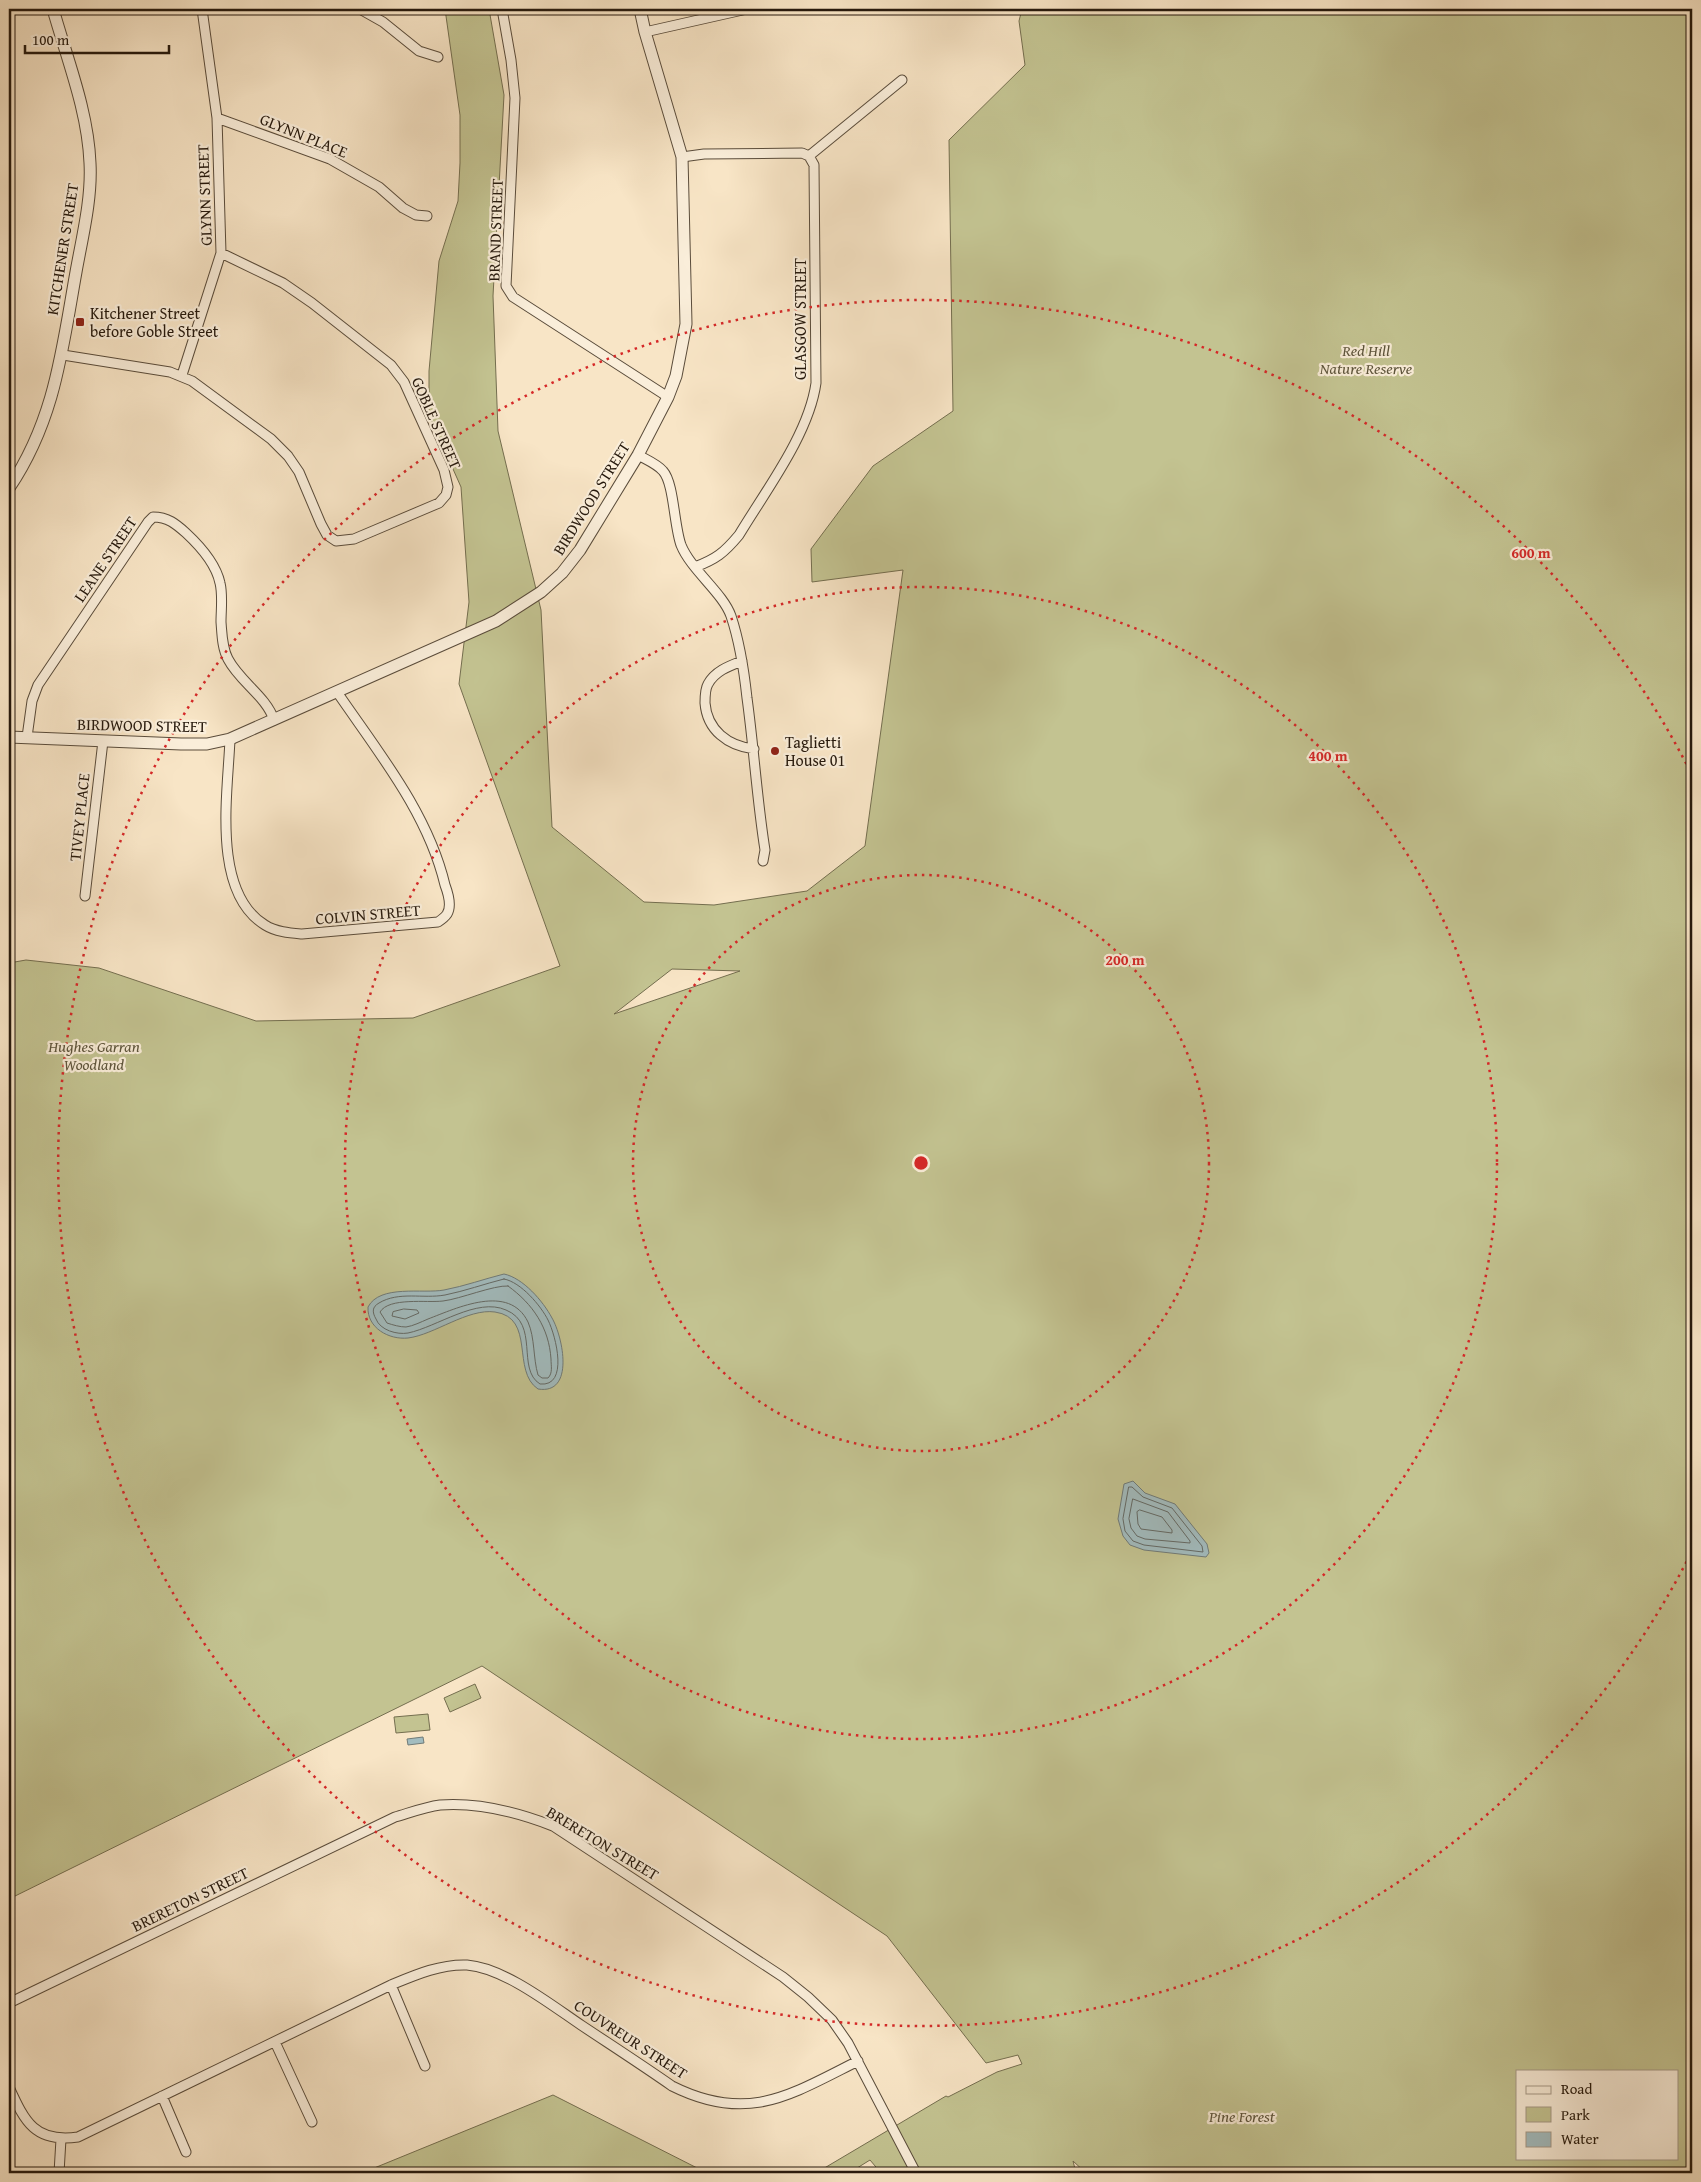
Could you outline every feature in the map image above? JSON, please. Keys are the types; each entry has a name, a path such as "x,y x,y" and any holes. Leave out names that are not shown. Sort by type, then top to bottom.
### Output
{"street":[{"name":"KITCHENER STREET","path":"9,488 41,430 56,386 86,208 91,165 83,113 53,9"},
{"name":"GLYNN STREET","path":"182,375 221,253 217,118 202,9"},
{"path":"360,9 382,22 419,51 438,57"},
{"name":"BRAND STREET","path":"502,9 511,60 515,98 506,286 513,297 668,397"},
{"name":"BIRDWOOD STREET","path":"9,737 181,744 207,744 230,739 496,621 541,592 562,573 580,550 638,455 668,397 676,376 686,324 682,157 640,9"},
{"path":"645,32 747,9"},
{"path":"682,157 704,154 802,153 808,156 902,80"},
{"name":"GLYNN PLACE","path":"217,118 330,159 379,187 403,208 416,215 427,216"},
{"name":"GLASGOW STREET","path":"695,567 716,559 727,550 739,534 804,428 814,402 816,383 814,165 808,156"},
{"name":"GOBLE STREET","path":"62,355 182,375 271,439 288,456 299,472 320,524 327,535 336,542 354,539 439,503 446,495 448,483 444,470 404,382 391,364 319,308 283,283 221,253"},
{"path":"638,455 665,473 670,484 676,528 682,546 695,567 730,613 737,635 754,749 764,850 763,861"},
{"name":"LEANE STREET","path":"27,738 32,701 38,686 153,517 166,518 176,524 192,538 214,568 220,584 222,640 228,658 238,675 271,712 274,720"},
{"path":"742,661 728,666 716,674 708,685 705,700 706,716 713,729 727,740 739,747 754,749"},
{"name":"COLVIN STREET","path":"230,739 227,805 228,855 232,877 239,898 251,914 266,926 284,932 302,934 438,922 448,914 449,900 442,871 428,835 391,771 337,692"},
{"name":"TIVEY PLACE","path":"85,896 103,741"},
{"name":"BRERETON STREET","path":"9,2003 395,1817 439,1805 479,1806 520,1814 553,1826 782,1977 832,2020 858,2061 916,2173"},
{"name":"COUVREUR STREET","path":"61,2139 78,2137 391,1985 416,1974 440,1968 468,1966 490,1971 527,1988 672,2086 688,2094 710,2101 737,2105 768,2102 803,2089 858,2061"},
{"path":"391,1985 426,2066"},
{"path":"275,2042 312,2122"},
{"path":"9,2087 21,2113 31,2127 45,2136 61,2139 59,2173"},
{"path":"162,2096 186,2152"}],"green space":[{"path":"445,9 489,9 504,95 493,296 498,431 541,610 552,827 644,902 714,905 807,891 865,846 903,570 812,582 811,549 873,466 953,411 949,140 1025,65 1019,21 1022,9 1692,9 1692,2173 1086,2173 1073,2161 1076,2173 881,2173 870,2160 849,2173 816,2173 946,2096 948,2097 997,2072 1022,2064 1018,2055 986,2063 887,1936 482,1666 9,1899 9,963 26,960 99,968 256,1021 413,1018 560,966 459,684 469,602 461,487 429,415 429,371 439,261 458,201 460,115","holes":["672,969 740,971 614,1014"]},
{"path":"475,1684 481,1698 450,1712 444,1698"},
{"path":"428,1714 430,1730 396,1733 394,1717"},
{"path":"553,2095 707,2173 362,2173"}],"water":[{"path":"504,1274 518,1280 532,1291 548,1311 556,1327 562,1350 562,1374 557,1383 550,1388 538,1389 530,1381 526,1370 520,1334 508,1316 495,1312 474,1314 418,1336 408,1338 387,1335 375,1327 371,1321 368,1307 382,1295 403,1291 444,1290"},
{"path":"1133,1481 1145,1493 1175,1504 1207,1544 1209,1553 1206,1557 1144,1550 1130,1545 1123,1536 1118,1519 1124,1484"},
{"path":"423,1737 424,1743 408,1745 407,1739"}],"place":[{"name":"Kitchener Street before Goble Street","path":"80,322"},
{"name":"Taglietti House 01","path":"775,751"}],"park label":[{"name":"Red Hill Nature Reserve","path":"1366,359"},
{"name":"Hughes Garran Woodland","path":"94,1055"},
{"name":"Pine Forest","path":"1242,2116"}]}
